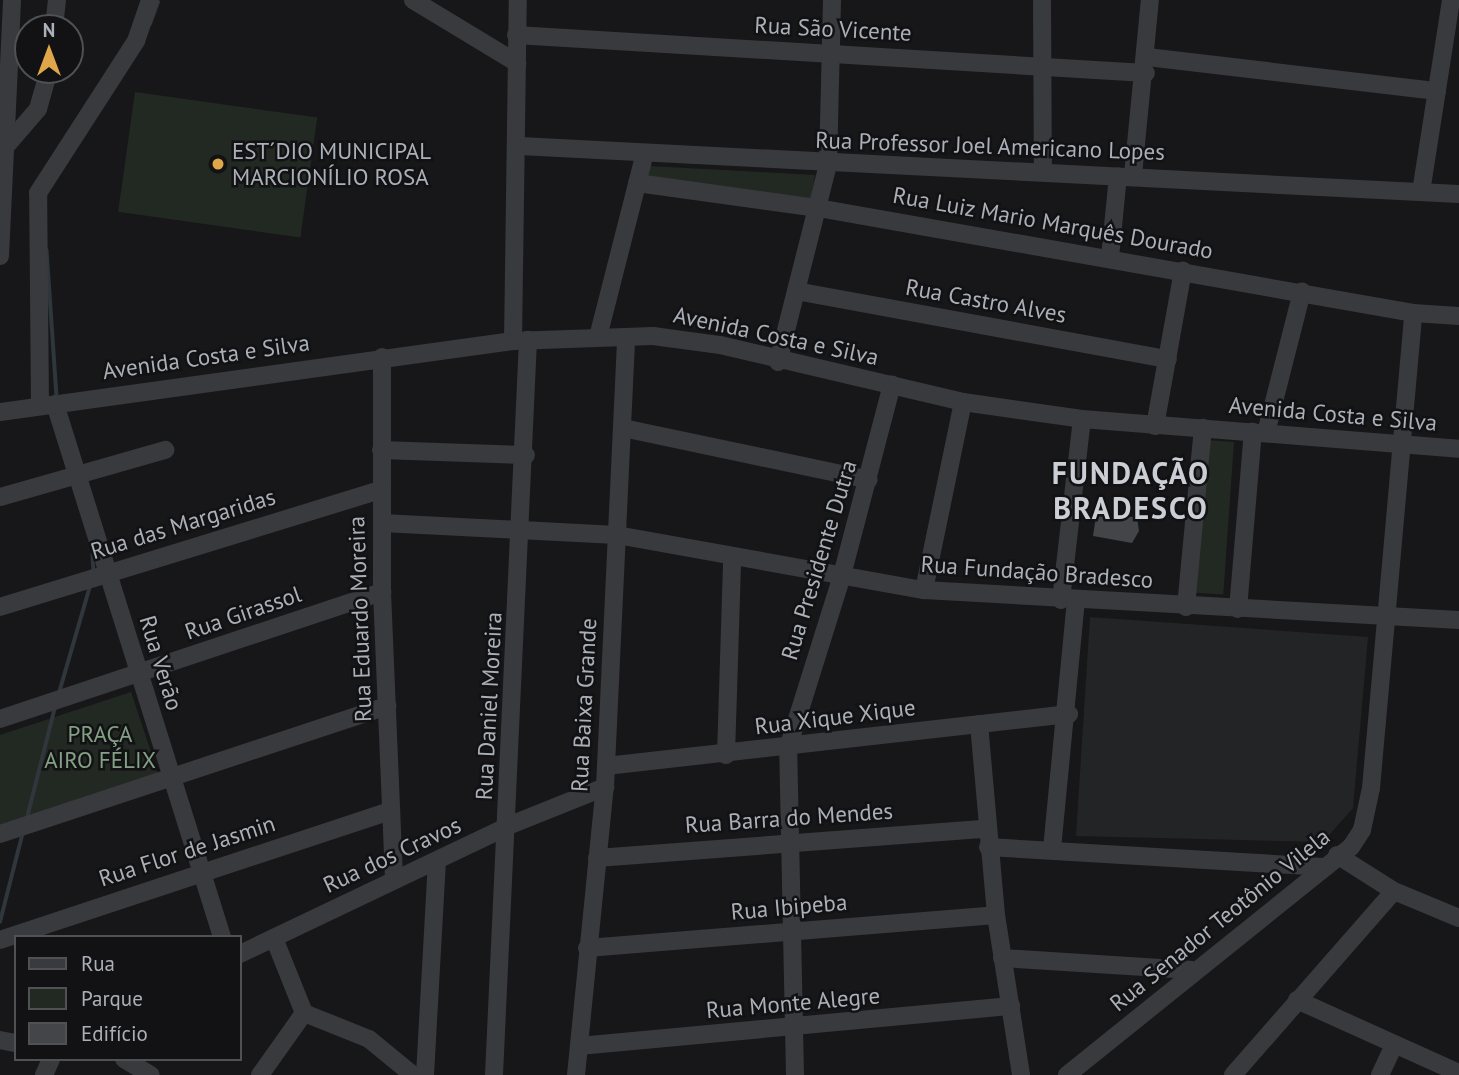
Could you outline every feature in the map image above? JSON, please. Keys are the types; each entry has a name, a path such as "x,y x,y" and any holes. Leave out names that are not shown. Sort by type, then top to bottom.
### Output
{"street":[{"name":"Rua Verão","path":"150,0 136,41 38,193 50,405 78,470 169,776 221,935"},
{"path":"413,0 517,63"},
{"name":"Rua Daniel Moreira","path":"494,1075 526,455 520,340 520,146 516,35 518,0"},
{"path":"778,362 828,165 832,0"},
{"path":"1042,0 1042,172"},
{"path":"1110,257 1146,65 1150,0"},
{"path":"1421,192 1437,91 1451,54 1451,0"},
{"path":"0,256 8,2"},
{"name":"Rua São Vicente","path":"516,35 1044,66 1146,65 1437,91"},
{"path":"4,154 38,109 46,84"},
{"name":"Rua Professor Joel Americano Lopes","path":"520,146 828,165 1042,172 1459,194"},
{"path":"598,337 645,153"},
{"name":"Rua Luiz Mario Marquês Dourado","path":"637,183 818,208 1110,257 1413,313 1459,316"},
{"path":"1155,426 1183,271"},
{"name":"Rua Castro Alves","path":"796,291 1168,359"},
{"path":"1238,609 1259,433 1302,292"},
{"name":"Rua Senador Teotônio Vilela","path":"1068,1075 1192,970 1337,855 1351,847 1367,815 1413,313"},
{"name":"Rua Baixa Grande","path":"576,1075 605,787 626,337"},
{"name":"Avenida Costa e Silva","path":"0,412 520,340 685,338 778,362 963,402 1082,419 1155,426 1459,449"},
{"name":"Rua Eduardo Moreira","path":"382,357 382,592 394,879"},
{"name":"Rua Presidente Dutra","path":"795,1075 788,748 841,579 892,385"},
{"path":"924,590 963,402"},
{"path":"1052,849 1069,714 1068,601 1082,419"},
{"path":"622,428 869,480"},
{"path":"1186,607 1203,428"},
{"path":"0,498 78,470 165,450"},
{"path":"381,450 526,455"},
{"name":"Rua das Margaridas","path":"0,607 107,571 381,490"},
{"name":"Rua Fundação Bradesco","path":"382,523 617,535 841,579 924,590 1068,601 1459,620"},
{"path":"726,755 732,559"},
{"name":"Rua Girassol","path":"0,719 382,592"},
{"path":"3,833 387,706"},
{"name":"Rua Xique Xique","path":"606,766 726,755 1069,714"},
{"path":"979,724 987,838 996,915 1021,1075"},
{"name":"Rua dos Cravos","path":"242,953 508,826 605,787"},
{"name":"Rua Flor de Jasmin","path":"17,935 199,872 391,811"},
{"name":"Rua Barra do Mendes","path":"597,858 792,840 987,838 1052,849 1322,867"},
{"path":"1337,855 1394,891 1459,918"},
{"path":"425,1075 437,862"},
{"path":"1233,1075 1394,891"},
{"name":"Rua Ibipeba","path":"587,948 996,915"},
{"path":"274,938 304,1013 380,1046 414,1075"},
{"path":"1002,958 1192,970"},
{"path":"1297,1000 1459,1073"},
{"name":"Rua Monte Alegre","path":"579,1046 1011,1006"},
{"path":"260,1075 304,1013"},
{"path":"1380,1075 1394,1045"},
{"path":"127,1061 151,1075"}],"shaded area":[{"path":"1090,617 1368,637 1353,808 1323,842 1076,836"}],"green space":[{"name":"EST´DIO MUNICIPAL MARCIONÍLIO ROSA","path":"135,92 317,118 300,237 118,212"},
{"path":"650,166 815,175 811,199 647,176"},
{"path":"1206,440 1234,442 1223,595 1195,593"},
{"name":"PRAÇA AIRO FÉLIX","path":"131,692 158,773 0,825 0,735"}],"building":[{"path":"1096,516 1137,517 1139,531 1132,543 1093,536"}],"waterway":[{"path":"150,24 158,2"},
{"path":"47,250 57,398"},
{"path":"93,555 94,572"},
{"path":"59,693 90,586"},
{"path":"27,818 55,707"},
{"path":"0,922 23,832"}],"place":[{"name":"EST´DIO MUNICIPAL MARCIONÍLIO ROSA","path":"218,164"}],"district":[{"name":"FUNDAÇÃO BRADESCO","path":"1131,490"}]}
